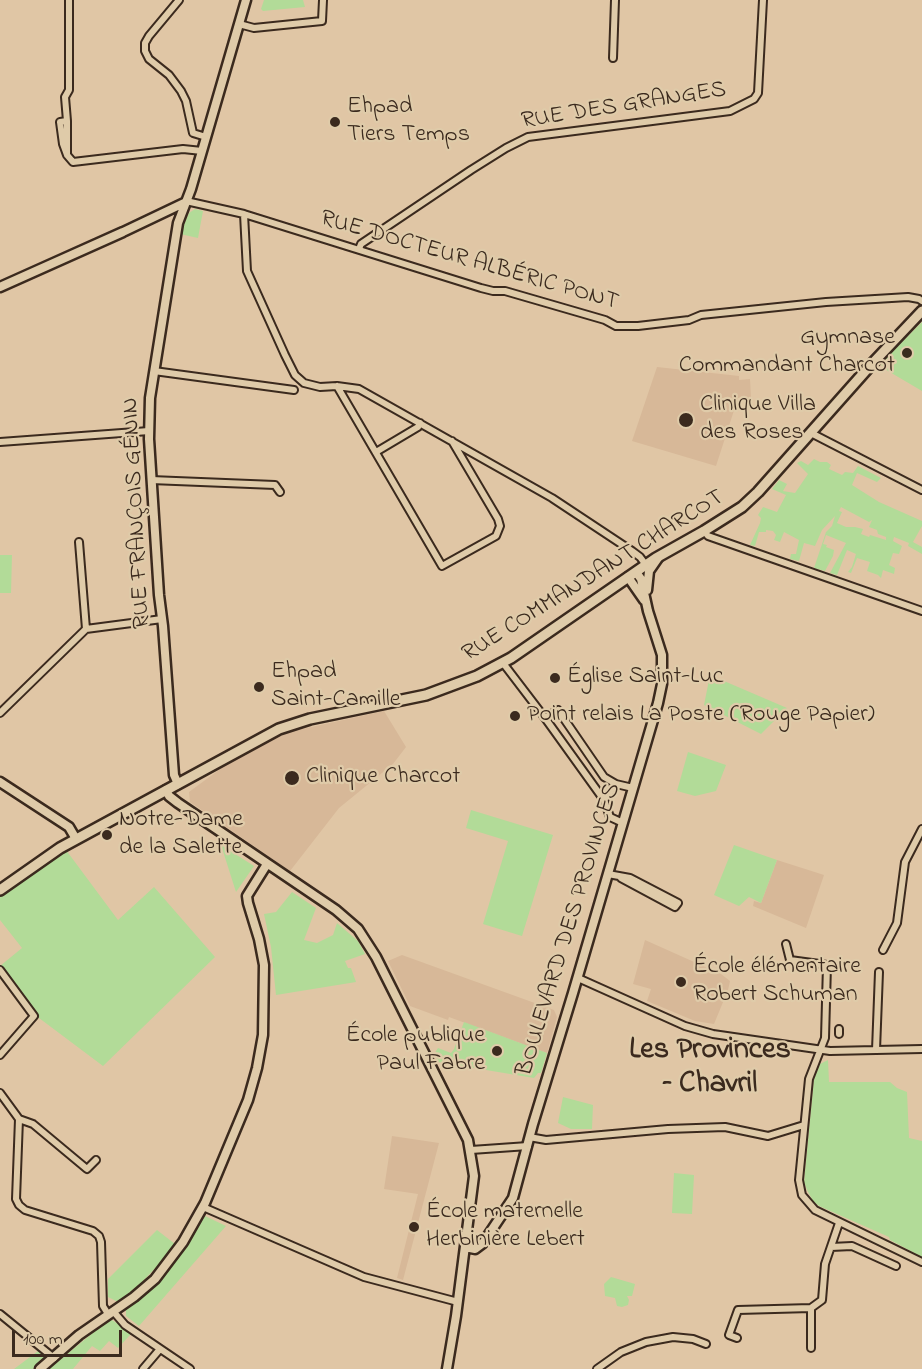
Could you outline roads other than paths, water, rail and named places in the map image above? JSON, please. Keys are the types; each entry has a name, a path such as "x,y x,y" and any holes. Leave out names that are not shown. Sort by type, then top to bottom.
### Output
{"main road":[{"name":"RUE FRANÇOIS GÉNIN","path":"178,784 174,776 151,480 150,397 177,227 202,151 246,0"},
{"path":"0,287 186,201"},
{"name":"RUE COMMANDANT CHARCOT","path":"0,890 76,838 279,729 297,722 426,695 477,676 503,663 646,565 742,507 922,311"},
{"name":"BOULEVARD DES PROVINCES","path":"646,602 649,571 661,556"},
{"name":"BOULEVARD DES PROVINCES","path":"465,1247 475,1249 483,1243 513,1198 659,697 663,670 659,640 641,579 632,575"},
{"path":"0,782 69,827 76,838"},
{"path":"166,790 169,796 178,803 336,910 363,935 468,1140 474,1176 447,1369"},
{"path":"40,1369 73,1340 134,1297 169,1262 203,1207 248,1100 263,1035 264,965 247,896 267,864"}],"street":[{"path":"69,0 69,90 65,97 67,155 73,162 206,137"},
{"path":"179,0 149,36 145,43 145,51 149,59 170,75 181,91 186,101 192,141 202,151"},
{"path":"239,24 254,28 322,21 323,0"},
{"path":"613,58 615,0"},
{"name":"RUE DES GRANGES","path":"359,249 361,244 471,170 528,137 730,111 754,99 758,93 763,0"},
{"name":"RUE DOCTEUR ALBÉRIC PONT","path":"186,201 244,214 481,288 505,291 605,320 616,326 638,326 689,320 701,315 826,302 908,297 919,299 922,302"},
{"path":"244,214 247,271 295,375 304,383 320,387 337,386 359,389 552,498 632,551 646,565"},
{"path":"154,371 294,390"},
{"path":"337,386 442,566 495,536 500,526 452,441"},
{"path":"376,452 418,427 420,423"},
{"path":"0,442 149,431"},
{"path":"811,433 922,490"},
{"path":"151,480 276,485 280,492"},
{"path":"704,531 718,539 922,611"},
{"path":"79,542 86,629"},
{"path":"0,713 86,629 162,619"},
{"path":"503,663 604,800 610,817 623,823"},
{"path":"544,718 558,710 606,779 633,788"},
{"path":"596,789 603,786 606,779"},
{"path":"604,800 616,784"},
{"path":"883,950 897,923 905,862 922,829"},
{"path":"608,874 675,907 678,903 630,878 620,878"},
{"path":"786,944 790,960 827,965 825,1038 810,1072 799,1180 802,1195 814,1210 922,1262"},
{"path":"0,970 34,1016 0,1055"},
{"path":"876,1050 879,972"},
{"path":"578,978 696,1030 837,1052 922,1049"},
{"path":"0,1093 19,1119 33,1124 87,1169 96,1160"},
{"path":"19,1119 16,1199 19,1205 25,1210 93,1231 99,1236 103,1306 125,1325 190,1369"},
{"path":"471,1150 523,1144 529,1141 690,1128 725,1127 768,1136 804,1125"},
{"path":"203,1207 364,1277 458,1302"},
{"path":"737,1338 729,1335 738,1310 811,1308 822,1300 825,1264 840,1223"},
{"path":"831,1246 852,1246 896,1266"},
{"path":"811,1308 811,1348"},
{"path":"0,1314 54,1358"},
{"path":"597,1369 621,1352 646,1342 673,1337 693,1338 706,1344"},
{"path":"143,1369 160,1349"}],"place":[{"name":"Ehpad Tiers Temps","path":"335,122"},
{"name":"Gymnase Commandant Charcot","path":"907,353"},
{"name":"Clinique Villa des Roses","path":"686,420"},
{"name":"Église Saint-Luc","path":"555,678"},
{"name":"Ehpad Saint-Camille","path":"259,687"},
{"name":"Point relais La Poste (Rouge Papier)","path":"515,716"},
{"name":"Clinique Charcot","path":"292,778"},
{"name":"Notre-Dame de la Salette","path":"107,835"},
{"name":"École élémentaire Robert Schuman","path":"681,982"},
{"name":"École publique Paul Fabre","path":"497,1051"},
{"name":"École maternelle Herbinière Lebert","path":"414,1227"}],"district":[{"name":"Les Provinces – Chavril","path":"710,1069"}]}
